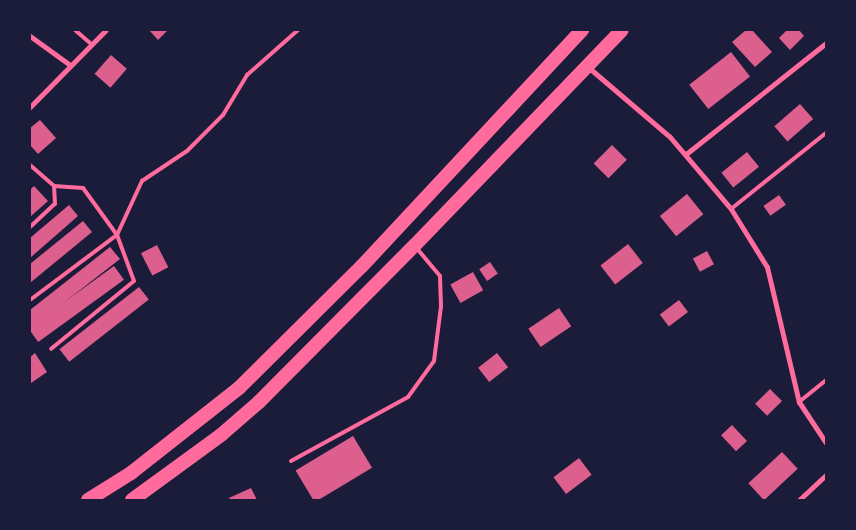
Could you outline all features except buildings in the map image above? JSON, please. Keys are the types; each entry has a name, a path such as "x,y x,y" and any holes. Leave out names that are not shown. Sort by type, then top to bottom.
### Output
{"highway":[{"path":"88,500 131,473 239,388 362,266 582,30"},
{"path":"132,500 214,441 259,402 415,245 622,30"}],"street":[{"path":"30,107 106,30"},
{"path":"30,36 70,65"},
{"path":"686,154 826,43"},
{"path":"588,67 670,137 731,209 767,267 799,402 826,442"},
{"path":"799,500 826,475"}],"lane":[{"path":"75,30 92,44"},
{"path":"30,300 117,235 142,181 187,151 223,115 247,75 298,30"},
{"path":"731,209 826,133"},
{"path":"30,165 54,186 83,188 117,235 134,281 51,349"},
{"path":"30,227 55,204 54,186"},
{"path":"291,460 408,397 434,361 441,306 440,276 415,245"},
{"path":"799,402 826,380"}]}
